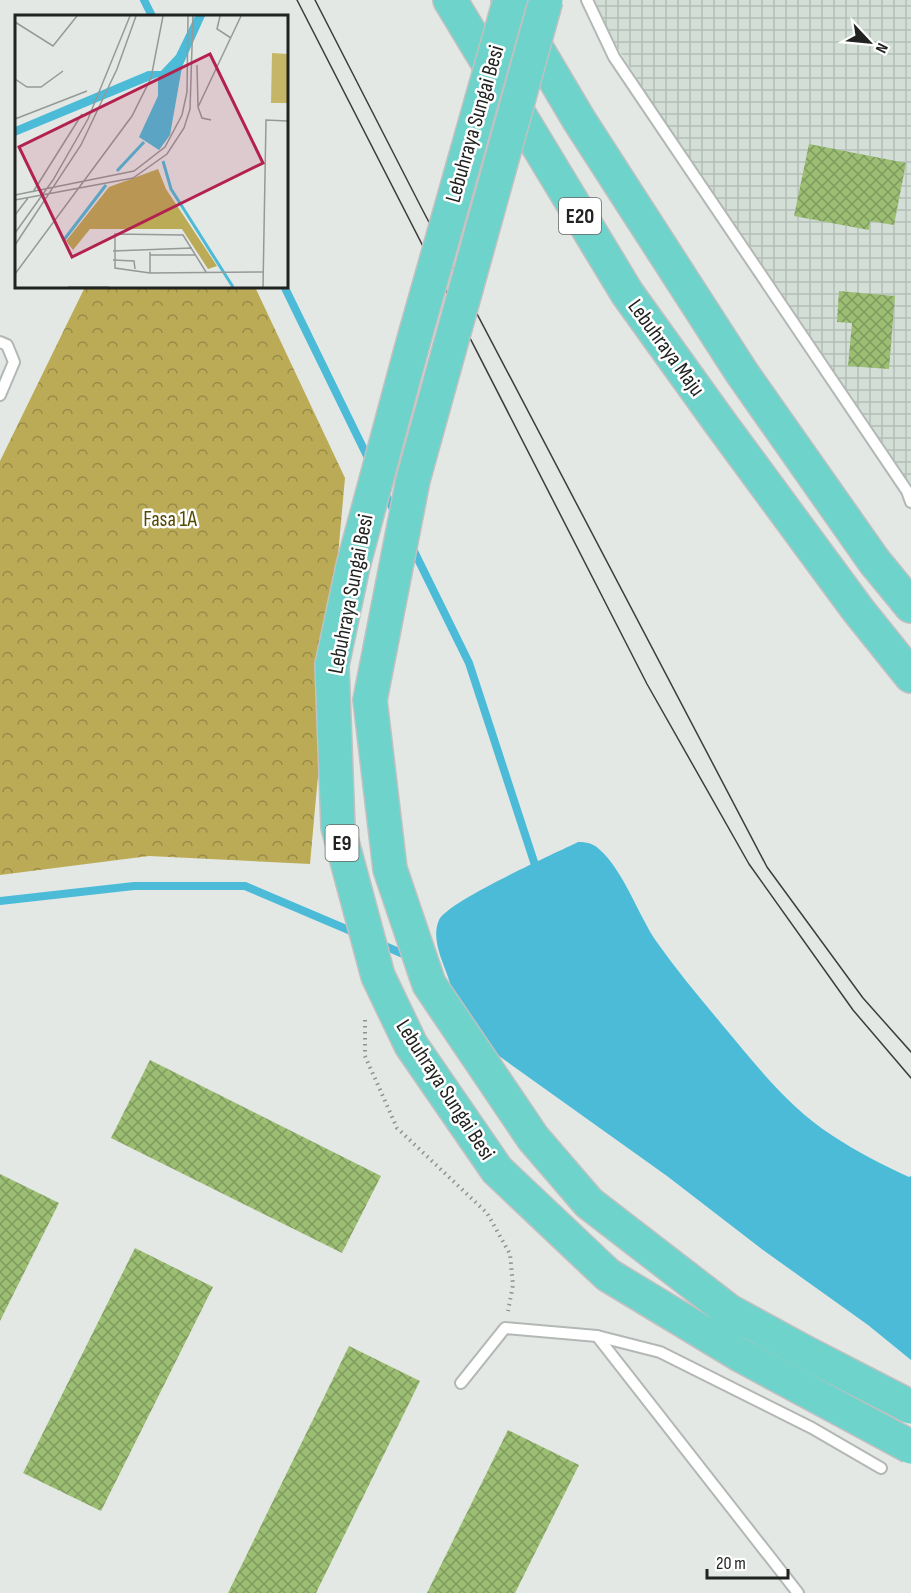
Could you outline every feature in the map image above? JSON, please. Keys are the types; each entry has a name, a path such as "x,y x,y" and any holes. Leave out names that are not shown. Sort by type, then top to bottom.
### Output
{"highway":[{"name":"Lebuhraya Maju","path":"450,0 627,293 858,610 911,676"},
{"name":"E20","path":"509,0 579,120 742,373 874,561 911,606"},
{"name":"Lebuhraya Sungai Besi","path":"509,0 352,566 332,665 338,827 378,976 411,1045 497,1170 608,1275 742,1356 911,1447"},
{"name":"Lebuhraya Sungai Besi","path":"546,0 476,259 412,480 370,700 390,869 429,984 532,1138 589,1203 729,1311 911,1407"}],"lane":[{"path":"587,0 614,57 907,491 911,502"},
{"path":"0,342 7,345 14,362 0,395"},
{"path":"461,1383 505,1328 597,1336 660,1352 812,1428 881,1468"},
{"path":"597,1336 798,1593"}],"path":[{"path":"364,1011 365,1056 397,1128 487,1213 510,1254 513,1285 505,1328"}],"shaded area":[{"path":"587,0 911,0 911,508"}],"green space":[{"name":"Fasa 1A","path":"85,288 255,288 345,478 310,864 149,856 0,875 0,461"}],"water":[{"path":"578,842 594,845 607,857 623,880 664,952 774,1086 802,1113 842,1142 890,1168 911,1176 911,1360 868,1325 763,1250 667,1176 499,1056 469,1029 458,1008 438,949 436,934 439,920 461,901"}],"building":[{"path":"809,144 906,163 894,225 870,221 869,230 794,216"},
{"path":"839,291 895,296 889,369 848,366 852,323 837,322"},
{"path":"150,1060 381,1176 342,1253 111,1138"},
{"path":"0,1174 59,1203 0,1321"},
{"path":"135,1248 213,1287 101,1511 23,1473"},
{"path":"349,1346 420,1381 316,1593 228,1593"},
{"path":"508,1430 579,1465 515,1593 427,1593"}],"waterway":[{"path":"144,0 152,15"},
{"path":"285,288 371,464"},
{"path":"383,489 396,515"},
{"path":"411,545 469,663 537,871"},
{"path":"0,901 134,886 245,886 358,934"},
{"path":"378,943 410,957"}],"tram line":[{"path":"297,0 647,684 749,864 853,1010 911,1078"},
{"path":"315,0 767,867 863,998 911,1052"}]}
